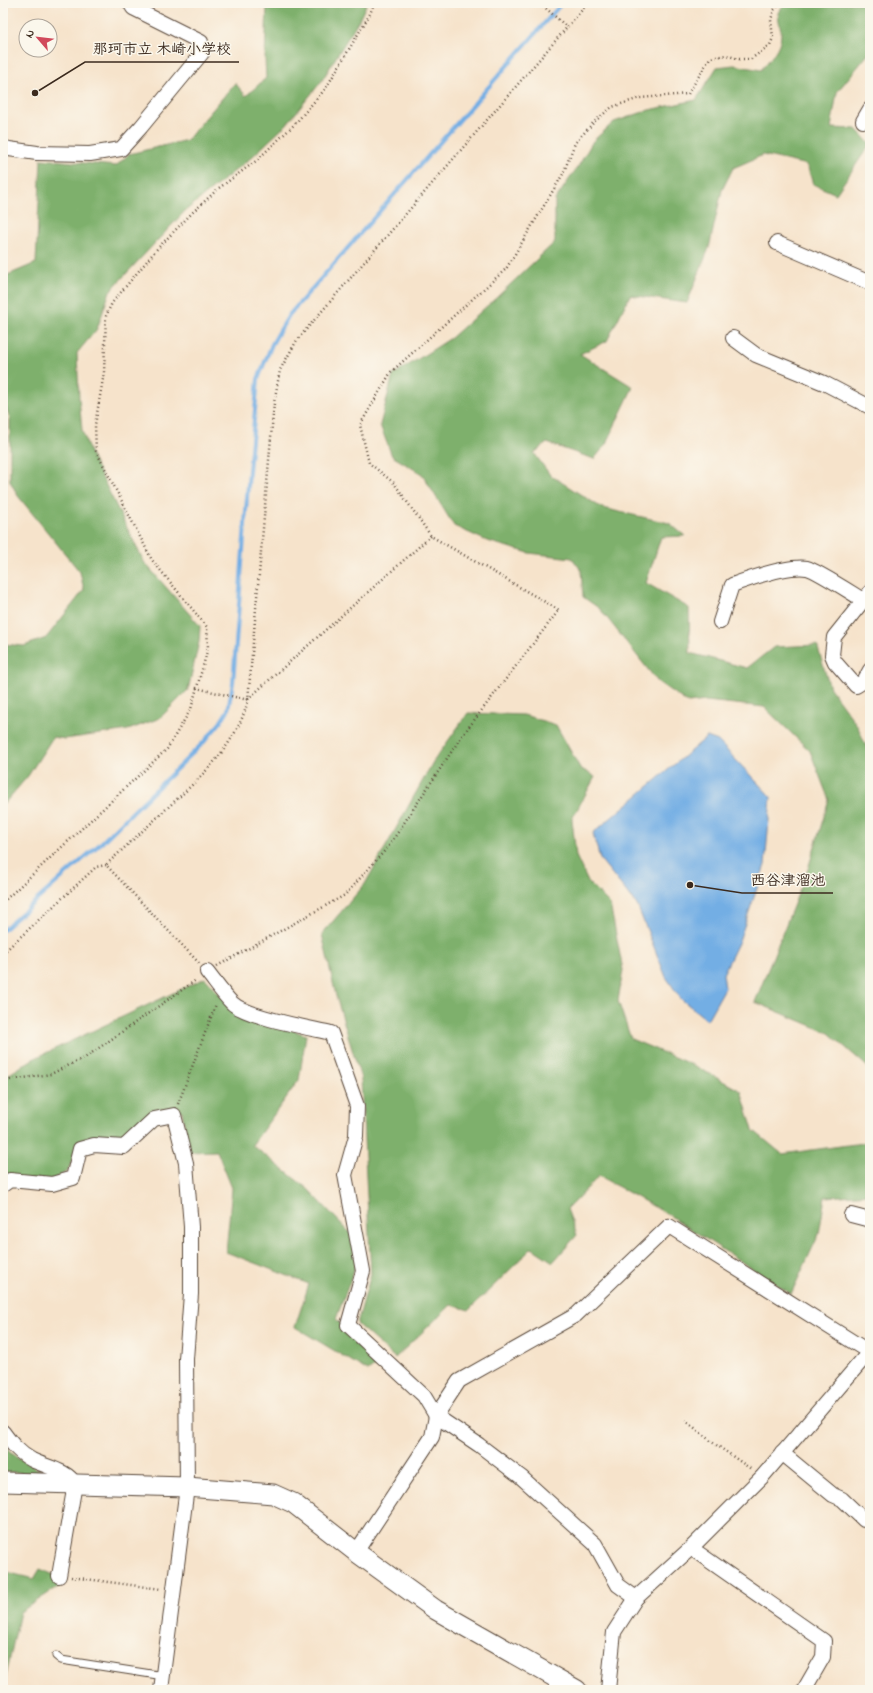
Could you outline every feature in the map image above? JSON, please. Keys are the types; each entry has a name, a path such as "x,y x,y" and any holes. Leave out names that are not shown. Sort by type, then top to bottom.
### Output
{"street":[{"path":"3,147 9,150 37,153 90,154 121,149 141,127 202,53 201,42 133,8 130,3"},
{"path":"777,243 870,283"},
{"path":"733,338 756,354 824,383 870,407"},
{"path":"720,622 732,585 759,575 797,568 808,568 867,596 834,637 832,655 835,662 856,686 864,681 870,670"},
{"path":"207,972 232,1004 248,1012 274,1020 331,1033 357,1106 356,1136 345,1175 363,1271 348,1325 424,1396 436,1416 479,1445 521,1477 589,1538 595,1544 618,1586 636,1598"},
{"path":"3,1186 10,1180 52,1184 73,1178 80,1149 94,1145 124,1147 154,1119 174,1115 186,1163 191,1227 191,1294 186,1359 188,1487 163,1683"},
{"path":"851,1215 870,1220"},
{"path":"356,1552 432,1437 436,1416 459,1381 576,1315 669,1226 870,1352 762,1476 691,1548 636,1598 614,1632 608,1690"},
{"path":"3,1432 14,1447 30,1460 71,1477 75,1484 59,1576"},
{"path":"782,1453 833,1495 842,1500 864,1520"},
{"path":"3,1482 188,1487 272,1494 292,1503 436,1610 577,1690"},
{"path":"691,1548 824,1640 823,1657 804,1690"}],"lane":[{"path":"56,1656 62,1660 163,1683"}],"path":[{"path":"3,902 167,749 190,709 208,648 207,627 152,560 96,451 94,425 104,373 106,316 112,303 142,267 192,213 219,188 256,161 294,125 326,88 370,14 374,3"},
{"path":"540,3 567,27"},
{"path":"3,953 96,867 106,865 206,773 232,738 244,714 248,700 273,411 280,370 297,340 588,3"},
{"path":"3,1084 10,1080 51,1074 86,1057 207,972 345,895 388,848 462,736 559,610 431,536 394,483 369,463 360,425 391,372 506,269 562,174 574,143 594,122 612,107 640,98 688,94 710,58 726,55 739,59 750,59 770,45 773,38 771,20 774,10 781,3"},
{"path":"248,700 431,536"},
{"path":"196,688 248,700"},
{"path":"106,865 207,972"},
{"path":"174,1115 216,1004 215,997"},
{"path":"685,1420 712,1442 762,1476"},
{"path":"59,1576 174,1590"}],"green space":[{"path":"267,3 367,3 360,18 321,82 286,125 252,157 185,211 110,291 97,329 77,353 82,430 91,455 144,562 200,626 199,642 188,690 160,718 128,730 65,739 53,737 28,776 3,805 3,644 24,646 46,638 84,590 80,572 18,496 10,481 10,419 3,403 3,277 36,263 41,159 116,166 129,154 187,140 235,83 246,96 266,78 265,59"},
{"path":"792,3 870,3 870,52 837,92 831,128 856,129 870,144 836,194 813,184 807,165 763,155 733,168 722,190 709,248 687,303 630,295 607,341 580,354 633,387 605,446 594,459 547,443 534,453 550,475 602,508 669,523 685,536 661,537 646,583 689,608 690,653 747,668 774,647 817,645 830,688 857,725 870,755 870,1069 829,1033 755,1002 808,869 829,800 810,751 764,707 706,701 688,703 658,682 600,609 583,597 581,570 572,558 529,553 487,541 454,526 422,474 392,456 380,425 393,375 451,338 555,242 555,200 579,165 593,141 614,122 649,110 696,100 717,67 734,65 761,70 774,54 779,44 781,31 778,12 784,6"},
{"path":"468,713 524,715 556,725 580,768 595,777 572,819 576,856 588,882 610,904 623,970 618,1001 631,1039 695,1066 741,1091 753,1130 782,1154 870,1142 870,1194 825,1197 819,1234 791,1294 669,1215 599,1176 567,1209 577,1235 553,1262 532,1248 469,1310 451,1305 395,1358 357,1324 371,1274 361,1079 336,996 322,934 365,884 433,762"},
{"path":"205,978 233,1009 306,1035 299,1080 252,1145 308,1189 353,1236 357,1262 336,1319 378,1363 368,1371 295,1327 309,1284 226,1252 232,1188 217,1151 189,1152 182,1111 160,1109 120,1138 79,1140 68,1171 52,1180 3,1178 3,1078 33,1059"},
{"path":"3,1440 9,1452 44,1473 3,1472"},
{"path":"3,1553 8,1555 6,1572 34,1579 40,1569 59,1577 61,1585 20,1612 3,1690"}],"water":[{"path":"707,737 718,741 771,797 765,865 739,941 723,974 725,988 707,1020 681,999 666,977 637,905 600,859 593,833"}],"waterway":[{"path":"3,930 101,843 204,742 220,723 228,710 233,683 249,471 258,379 272,344 289,315 562,3"}],"place":[{"name":"那珂市立 木崎小学校","path":"35,93"},
{"name":"西谷津溜池","path":"690,885"}]}
